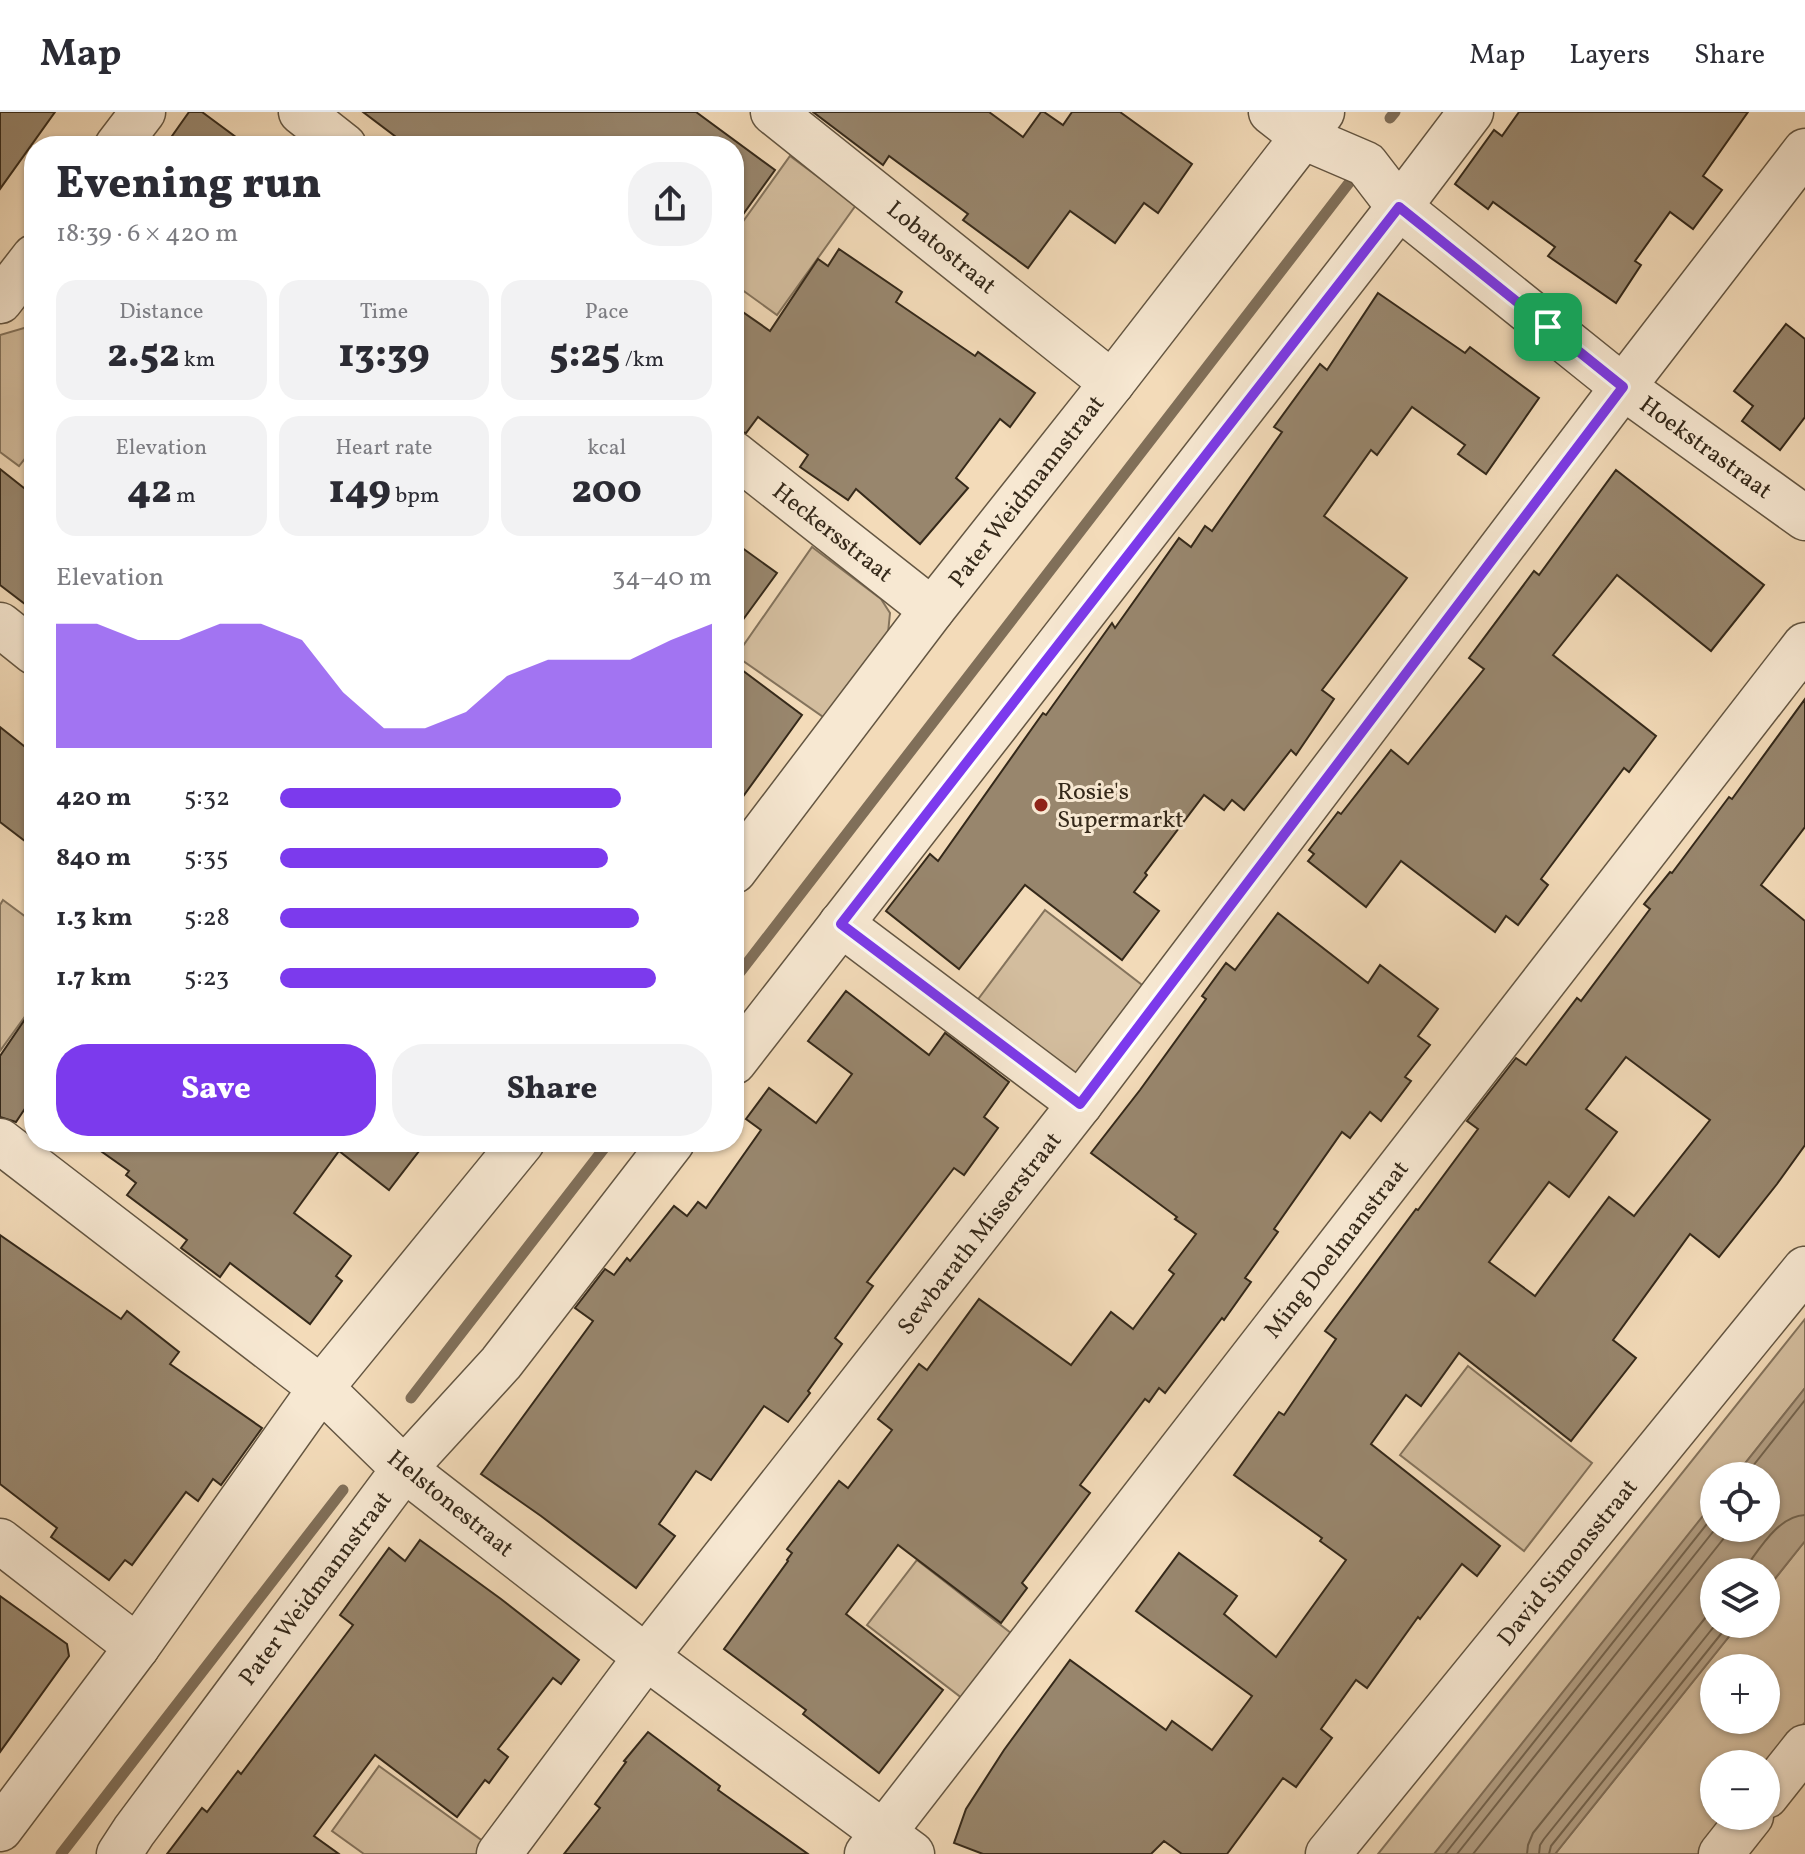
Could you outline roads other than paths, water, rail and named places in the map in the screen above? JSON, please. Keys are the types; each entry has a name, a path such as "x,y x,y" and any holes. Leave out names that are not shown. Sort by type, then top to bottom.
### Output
{"street":[{"path":"125,136 143,112"},
{"path":"301,112 331,136"},
{"name":"Lobatostraat","path":"773,112 1112,383"},
{"path":"744,1049 1471,112"},
{"name":"Pater Weidmannstraat","path":"748,825 932,610 1112,383 1298,120"},
{"name":"Hoekstrastraat","path":"1298,120 1366,164 1399,207 1623,387 1805,518"},
{"name":"Sewbarath Misserstraat","path":"499,1854 646,1657 1080,1104 1805,151"},
{"name":"Heckersstraat","path":"744,462 932,610"},
{"path":"0,625 24,644"},
{"name":"Ming Doelmanstraat","path":"888,1847 1805,645"},
{"path":"841,924 1080,1104"},
{"name":"Helstonestraat","path":"0,1141 321,1388 404,1469 888,1847"},
{"path":"0,1829 137,1647 321,1388 514,1152"},
{"name":"Pater Weidmannstraat","path":"119,1854 404,1469 501,1363 664,1152"},
{"name":"David Simonsstraat","path":"1328,1854 1805,1269"},
{"path":"0,1541 137,1647"},
{"path":"1780,1778 1805,1747"},
{"path":"1721,1854 1740,1830"}],"water":[{"path":"1805,1388 1805,1541 1780,1572 1780,1558 1700,1558 1700,1638 1728,1638 1715,1654 1700,1654 1700,1673 1555,1854 1434,1854 1700,1520 1700,1542 1780,1542 1780,1462 1746,1462"}],"waterway":[{"path":"1390,118 1395,112"},
{"path":"744,967 1352,179"},
{"path":"411,1398 601,1152"},
{"path":"61,1854 343,1490"}],"place":[{"name":"Rosie's Supermarkt","path":"1041,805"}]}
